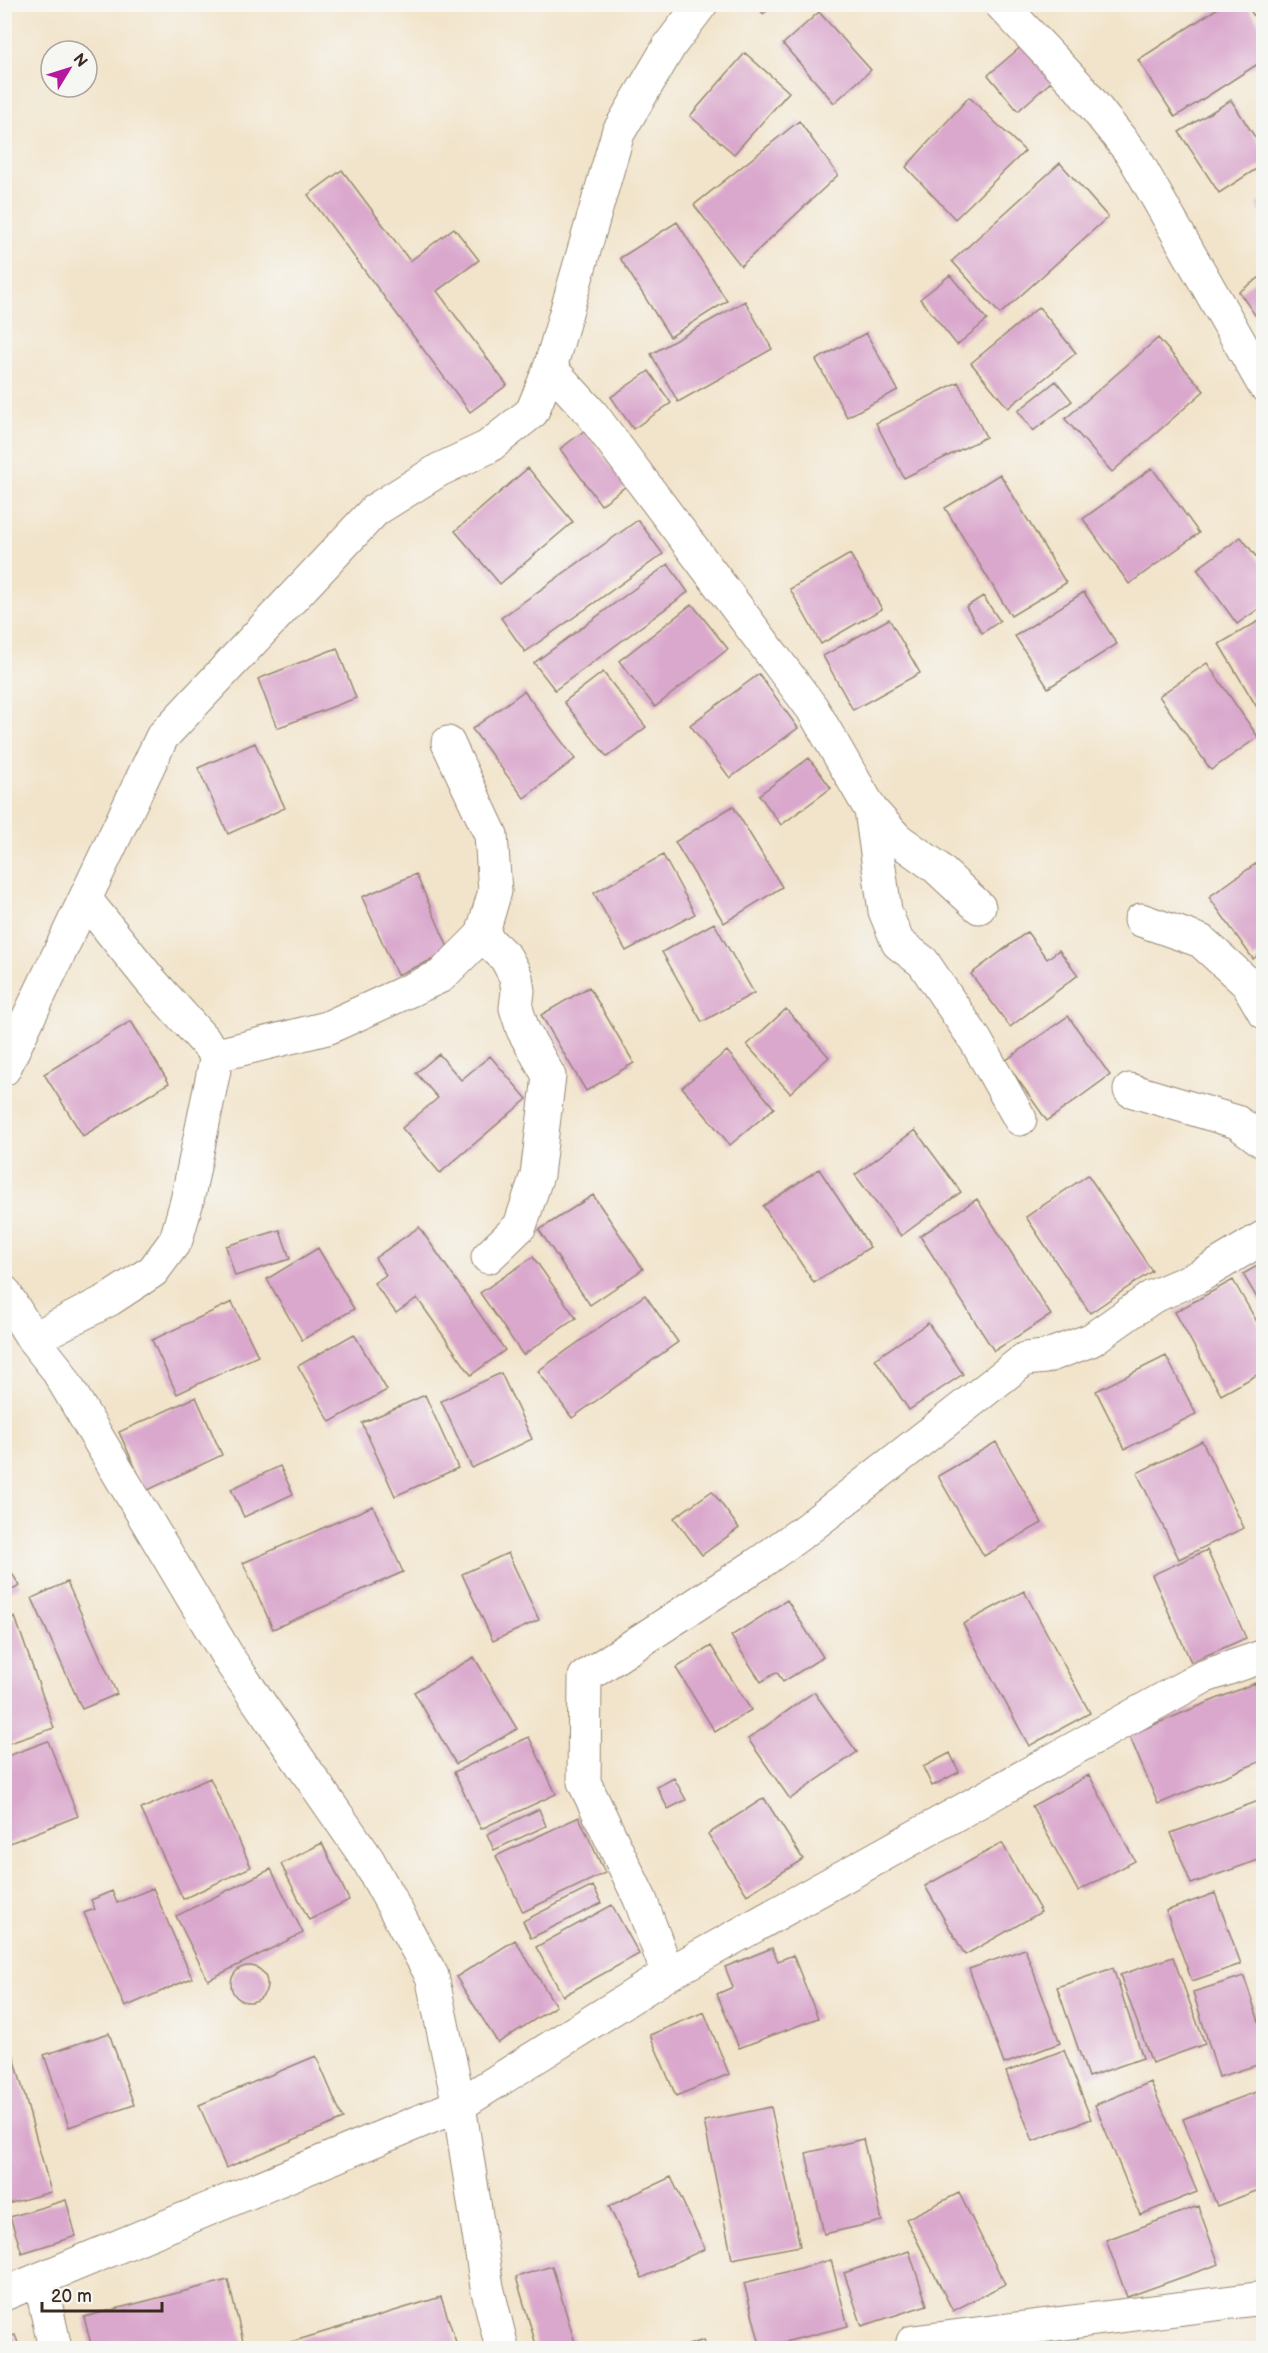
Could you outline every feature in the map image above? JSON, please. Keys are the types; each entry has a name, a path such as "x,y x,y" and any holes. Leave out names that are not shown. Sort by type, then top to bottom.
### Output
{"street":[{"path":"4,1069 162,737 375,510 440,470 488,447 532,412 550,368 618,133 670,45 701,4"},
{"path":"1001,4 1079,87 1133,155 1263,385"},
{"path":"550,368 591,413 812,708 871,810 897,839 935,866 979,907"},
{"path":"217,1055 327,1028 431,981 441,976 482,935 495,891 490,836 448,743"},
{"path":"871,810 885,911 898,943 923,962 976,1041 1020,1119"},
{"path":"85,899 150,980 217,1055"},
{"path":"1141,920 1201,942 1247,983 1263,1012"},
{"path":"482,935 506,958 516,977 518,991 516,1008 523,1030 549,1076 537,1175 520,1226 488,1257"},
{"path":"33,1339 110,1299 153,1270 176,1240 187,1201 217,1055"},
{"path":"1130,1090 1238,1122 1263,1142"},
{"path":"668,1974 640,1899 584,1782 585,1677 802,1533 1025,1359 1044,1357 1091,1340 1152,1297 1198,1277 1263,1236"},
{"path":"4,1292 33,1339 56,1368 231,1662 368,1860 432,1976 459,2105 487,2287 502,2349"},
{"path":"4,2294 459,2105 668,1974 1203,1677 1263,1656"},
{"path":"40,2280 55,2349"},
{"path":"913,2342 1263,2298"}],"building":[{"path":"756,4 776,4 763,14"},
{"path":"1224,4 1246,4 1264,31 1264,60 1175,117 1138,60"},
{"path":"819,12 871,70 834,103 783,44"},
{"path":"1023,45 1053,80 1018,111 988,75"},
{"path":"745,53 789,92 734,154 690,116"},
{"path":"969,97 1025,151 955,219 906,167"},
{"path":"1231,100 1264,151 1264,164 1219,193 1179,132"},
{"path":"799,121 838,175 741,266 694,205"},
{"path":"1060,163 1108,217 1000,314 952,261"},
{"path":"342,170 410,261 454,228 479,260 437,291 507,385 470,412 308,195"},
{"path":"1264,200 1264,216 1256,205"},
{"path":"677,222 727,301 670,337 620,258"},
{"path":"950,275 987,320 957,345 920,299"},
{"path":"1262,276 1264,309 1255,315 1239,292"},
{"path":"745,301 772,349 678,402 651,354"},
{"path":"1039,307 1076,353 1008,408 971,363"},
{"path":"866,333 898,390 847,417 816,360"},
{"path":"1158,338 1204,391 1112,472 1065,419"},
{"path":"649,371 671,403 633,429 611,397"},
{"path":"1056,381 1072,401 1033,431 1018,411"},
{"path":"958,382 986,437 904,478 876,423"},
{"path":"584,431 626,486 601,505 560,449"},
{"path":"528,468 573,522 500,584 455,531"},
{"path":"1152,468 1199,533 1129,584 1083,519"},
{"path":"1000,474 1066,583 1011,616 945,508"},
{"path":"638,520 663,554 525,652 501,618"},
{"path":"1241,537 1264,567 1264,605 1237,624 1197,569"},
{"path":"850,554 882,609 821,644 790,589"},
{"path":"668,564 688,592 555,690 534,663"},
{"path":"1084,592 1117,644 1048,688 1015,636"},
{"path":"983,596 1000,621 982,633 966,607"},
{"path":"692,604 728,649 655,707 619,661"},
{"path":"1264,618 1264,719 1219,644"},
{"path":"889,619 920,673 853,710 823,656"},
{"path":"337,648 356,698 277,728 258,679"},
{"path":"1207,663 1258,737 1211,770 1159,696"},
{"path":"603,672 646,727 607,757 564,702"},
{"path":"759,674 798,728 730,778 690,725"},
{"path":"524,691 575,759 524,798 472,729"},
{"path":"255,743 285,808 228,834 198,768"},
{"path":"809,758 831,788 781,825 759,795"},
{"path":"733,806 782,887 724,923 675,842"},
{"path":"663,855 695,914 626,951 594,893"},
{"path":"1261,860 1264,864 1264,951 1253,959 1209,897"},
{"path":"416,874 450,952 397,975 362,897"},
{"path":"714,923 754,993 702,1022 662,952"},
{"path":"1027,932 1047,959 1059,950 1078,975 1010,1027 971,974"},
{"path":"589,987 634,1063 586,1091 541,1015"},
{"path":"786,1009 829,1057 790,1093 747,1045"},
{"path":"1068,1016 1110,1075 1047,1121 1005,1061"},
{"path":"131,1021 169,1083 83,1136 44,1074"},
{"path":"727,1051 774,1108 730,1145 682,1087"},
{"path":"439,1054 461,1080 490,1056 527,1099 440,1173 402,1128 438,1098 416,1073"},
{"path":"915,1130 961,1192 901,1236 855,1175"},
{"path":"819,1169 870,1247 814,1283 763,1206"},
{"path":"1088,1175 1152,1271 1090,1313 1026,1217"},
{"path":"593,1195 643,1269 590,1305 539,1230"},
{"path":"977,1199 1051,1315 994,1351 920,1236"},
{"path":"419,1227 505,1350 471,1375 417,1298 396,1313 374,1283 386,1275 375,1258"},
{"path":"280,1230 290,1259 235,1276 226,1246"},
{"path":"318,1248 354,1309 302,1340 267,1279"},
{"path":"533,1257 576,1318 523,1355 480,1293"},
{"path":"1264,1262 1264,1310 1243,1274"},
{"path":"1233,1280 1264,1334 1264,1371 1221,1395 1175,1312"},
{"path":"645,1295 678,1342 572,1418 538,1371"},
{"path":"232,1302 258,1356 177,1394 152,1340"},
{"path":"928,1323 963,1374 909,1410 875,1359"},
{"path":"354,1334 387,1390 330,1422 298,1366"},
{"path":"1166,1356 1196,1414 1125,1449 1096,1391"},
{"path":"501,1373 532,1439 472,1468 441,1401"},
{"path":"425,1395 458,1468 395,1496 362,1423"},
{"path":"196,1397 222,1455 146,1491 119,1432"},
{"path":"1202,1441 1244,1528 1179,1559 1137,1473"},
{"path":"996,1442 1042,1523 984,1556 938,1476"},
{"path":"280,1466 293,1494 244,1517 231,1489"},
{"path":"712,1491 739,1528 702,1555 674,1518"},
{"path":"373,1506 403,1572 273,1629 243,1563"},
{"path":"1207,1550 1246,1638 1191,1662 1152,1575"},
{"path":"508,1553 539,1620 493,1641 462,1574"},
{"path":"4,1561 20,1586 4,1594"},
{"path":"67,1582 117,1694 82,1709 32,1598"},
{"path":"1024,1591 1090,1713 1029,1746 963,1624"},
{"path":"787,1600 823,1657 783,1682 777,1672 761,1682 731,1636"},
{"path":"15,1617 54,1728 4,1745 4,1621"},
{"path":"711,1646 751,1710 715,1732 676,1668"},
{"path":"474,1657 517,1729 456,1764 414,1692"},
{"path":"1255,1683 1264,1705 1264,1760 1158,1804 1129,1735"},
{"path":"814,1692 857,1752 790,1799 748,1739"},
{"path":"529,1737 556,1794 481,1829 454,1772"},
{"path":"48,1741 78,1816 5,1845 5,1757"},
{"path":"950,1753 959,1772 932,1786 923,1767"},
{"path":"1089,1775 1135,1861 1078,1891 1032,1806"},
{"path":"210,1778 251,1867 183,1899 141,1809"},
{"path":"674,1778 686,1800 668,1809 657,1787"},
{"path":"764,1798 803,1859 747,1895 708,1834"},
{"path":"1264,1799 1264,1858 1191,1884 1171,1833"},
{"path":"539,1809 546,1826 494,1850 487,1834"},
{"path":"579,1817 605,1873 523,1912 496,1856"},
{"path":"322,1843 349,1900 309,1920 281,1864"},
{"path":"1002,1843 1041,1912 965,1955 925,1886"},
{"path":"271,1869 303,1933 208,1980 176,1916"},
{"path":"593,1886 602,1903 531,1938 523,1921"},
{"path":"153,1888 192,1978 125,2007 84,1913 95,1909 91,1900 112,1891 117,1903"},
{"path":"1215,1893 1241,1964 1192,1981 1166,1911"},
{"path":"612,1905 639,1954 563,1996 536,1947"},
{"path":"515,1940 556,2006 498,2043 456,1977"},
{"path":"772,1948 778,1961 793,1955 818,2018 739,2048 717,1994 733,1987 725,1967"},
{"path":"1025,1949 1060,2043 1004,2064 969,1969"},
{"path":"1173,1957 1205,2044 1152,2063 1120,1975"},
{"path":"249,1966 261,1972 267,1984 261,1996 249,2002 237,1996 231,1984 237,1972"},
{"path":"1113,1968 1143,2058 1088,2077 1057,1987"},
{"path":"1244,1976 1264,2037 1264,2063 1219,2077 1193,1992"},
{"path":"704,2012 729,2074 676,2096 650,2035"},
{"path":"109,2033 134,2105 69,2127 44,2055"},
{"path":"10,2042 51,2192 4,2205 4,2044"},
{"path":"1064,2050 1091,2119 1033,2141 1006,2072"},
{"path":"316,2056 343,2119 226,2168 199,2105"},
{"path":"1151,2082 1197,2192 1140,2215 1095,2105"},
{"path":"1264,2089 1264,2188 1217,2206 1183,2119"},
{"path":"771,2107 800,2246 732,2259 704,2121"},
{"path":"863,2139 882,2221 824,2234 806,2153"},
{"path":"671,2177 705,2249 642,2278 609,2206"},
{"path":"959,2193 1005,2284 953,2311 906,2219"},
{"path":"66,2200 76,2236 22,2253 10,2217"},
{"path":"1198,2206 1219,2264 1127,2297 1106,2240"},
{"path":"909,2251 927,2305 862,2326 844,2273"},
{"path":"831,2260 848,2326 761,2348 744,2283"},
{"path":"552,2266 576,2346 537,2348 516,2277"},
{"path":"228,2280 244,2345 233,2348 92,2348 84,2317"},
{"path":"441,2297 458,2348 271,2348"},
{"path":"15,2335 20,2348 4,2348 4,2339"},
{"path":"704,2340 707,2348 679,2348"}]}
